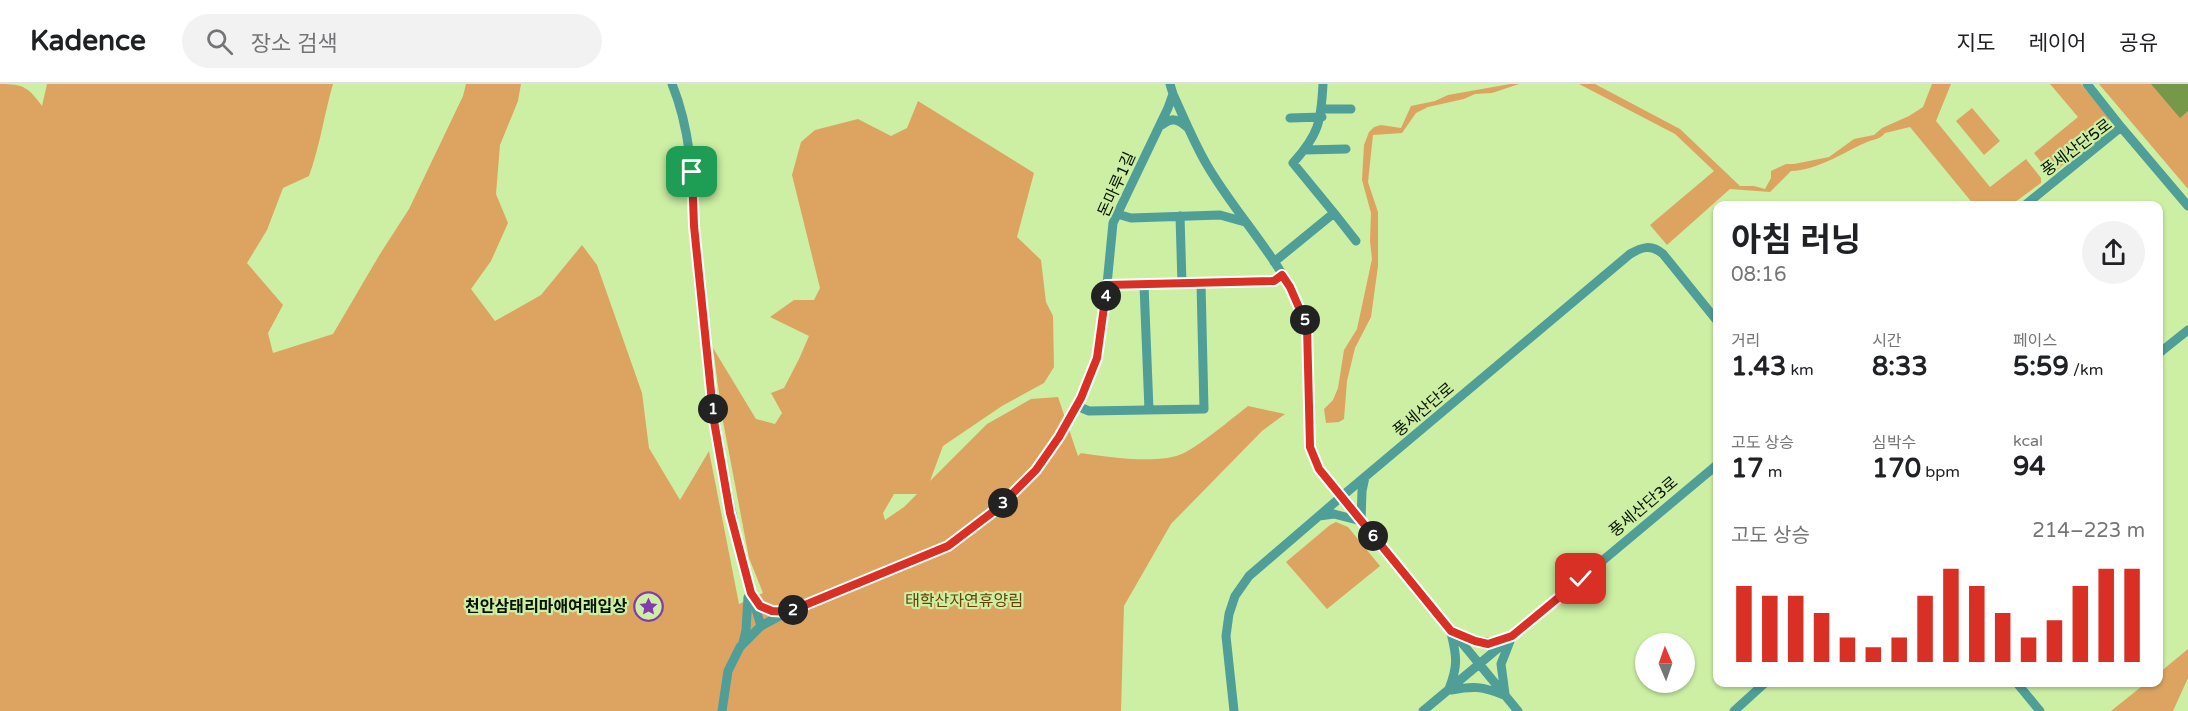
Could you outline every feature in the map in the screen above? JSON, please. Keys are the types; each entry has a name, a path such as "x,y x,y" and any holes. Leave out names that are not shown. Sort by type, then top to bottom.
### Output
{"street":[{"path":"672,84 680,103 688,141 714,421 730,513 761,626"},
{"path":"1170,84 1207,165 1262,242 1290,287 1307,326 1310,447 1319,469 1518,711"},
{"path":"1323,84 1322,113 1305,150 1293,163 1356,242"},
{"path":"2086,84 2121,127"},
{"name":"돈마루1길","path":"742,644 761,626 788,612 948,546 998,508 1036,470 1077,406 1097,358 1113,224 1173,94"},
{"path":"1290,118 1351,109"},
{"path":"1158,129 1167,120 1174,119 1189,129"},
{"name":"풍세산단5로","path":"2030,201 2121,127 2188,206"},
{"path":"1305,150 1346,149"},
{"path":"1220,215 1224,211 1227,195"},
{"path":"1274,262 1334,213"},
{"path":"1117,214 1131,218 1220,215 1246,222"},
{"path":"1180,216 1182,284"},
{"name":"풍세산단로","path":"1234,711 1226,636 1228,614 1235,596 1249,576 1639,249 1656,248 1663,254 1713,316"},
{"path":"1107,285 1274,281 1282,275"},
{"path":"1077,406 1089,411 1204,409 1201,283"},
{"path":"1144,285 1149,410"},
{"path":"2163,350 2188,330"},
{"name":"풍세산단3로","path":"1423,711 1713,468"},
{"path":"1361,521 1365,477"},
{"path":"1318,516 1334,514 1361,521"},
{"path":"722,711 728,670 742,644 749,609 747,580"},
{"path":"751,593 760,606 772,611 788,612"},
{"path":"1451,631 1488,644 1512,636"},
{"path":"1448,690 1455,673 1457,658 1451,631"},
{"path":"1505,695 1501,664 1504,651 1512,636"},
{"path":"1448,690 1473,686 1485,687 1505,695"},
{"path":"1734,711 1760,687"},
{"path":"2020,687 2037,709"}],"green space":[{"name":"태학산자연휴양림","path":"0,84 25,88 42,106 47,84 333,84 309,176 283,188 267,230 247,263 283,305 268,333 273,353 333,334 409,209 463,96 466,84 521,84 518,101 500,145 496,194 508,223 491,261 471,289 495,321 541,295 582,245 597,265 642,393 649,448 680,500 709,451 739,604 763,593 749,558 722,416 713,348 756,419 775,424 782,413 771,393 784,388 809,336 770,317 794,300 814,300 820,288 792,175 801,142 815,130 858,119 891,136 907,128 918,101 1034,173 1017,237 1041,260 1046,302 1053,316 1054,367 1044,383 1002,406 943,446 930,481 987,424 1031,399 1058,397 1078,456 1081,453 1133,459 1174,457 1199,443 1248,406 1285,414 1262,431 1171,524 1124,606 1121,711 0,711","holes":["894,494 917,494 904,507 885,520 883,513"]},
{"path":"1519,84 1492,93 1475,94 1464,99 1428,107 1416,113 1402,133 1373,135 1368,182 1378,212 1378,266 1371,317 1355,348 1347,381 1344,419 1339,422 1326,423 1324,409 1333,400 1338,388 1344,350 1357,329 1372,259 1371,213 1362,180 1364,145 1369,132 1381,125 1401,128 1411,106 1435,101 1448,95"},
{"path":"1579,84 1595,84 1680,129 1740,186 1765,189 1771,178 1771,171 1786,164 1829,157 1854,139 1874,135 1882,128 1923,107 1932,84 1951,84 1936,121 1990,187 2026,159 2041,178 2041,183 2016,201 1971,201 1910,127 1885,133 1820,165 1791,171 1770,192 1730,189 1716,201 1713,201 1713,204 1667,245 1650,225 1714,171 1675,134"},
{"path":"2050,84 2081,84 2109,118 2108,125 2055,172 2049,172 2034,153 2078,117"},
{"path":"2099,84 2188,84 2188,189"},
{"path":"1972,108 2000,141 1984,155 1956,121"},
{"path":"1336,522 1348,527 1380,566 1327,609 1286,562"},
{"path":"2188,649 2188,678 2173,711 2111,711 2141,687 2163,687 2163,670"}],"shaded area":[{"path":"2151,84 2188,84 2188,111 2180,118"}],"place":[{"name":"천안삼태리마애여래입상","path":"648,606"}],"route":[{"path":"692,172 694,226 714,421 730,513 751,593 760,606 772,611 788,612 948,546 998,508 1036,470 1059,437 1081,398 1097,358 1107,285 1274,281 1282,275 1302,310 1307,326 1310,447 1319,469 1451,631 1488,644 1512,636 1581,579"}]}
